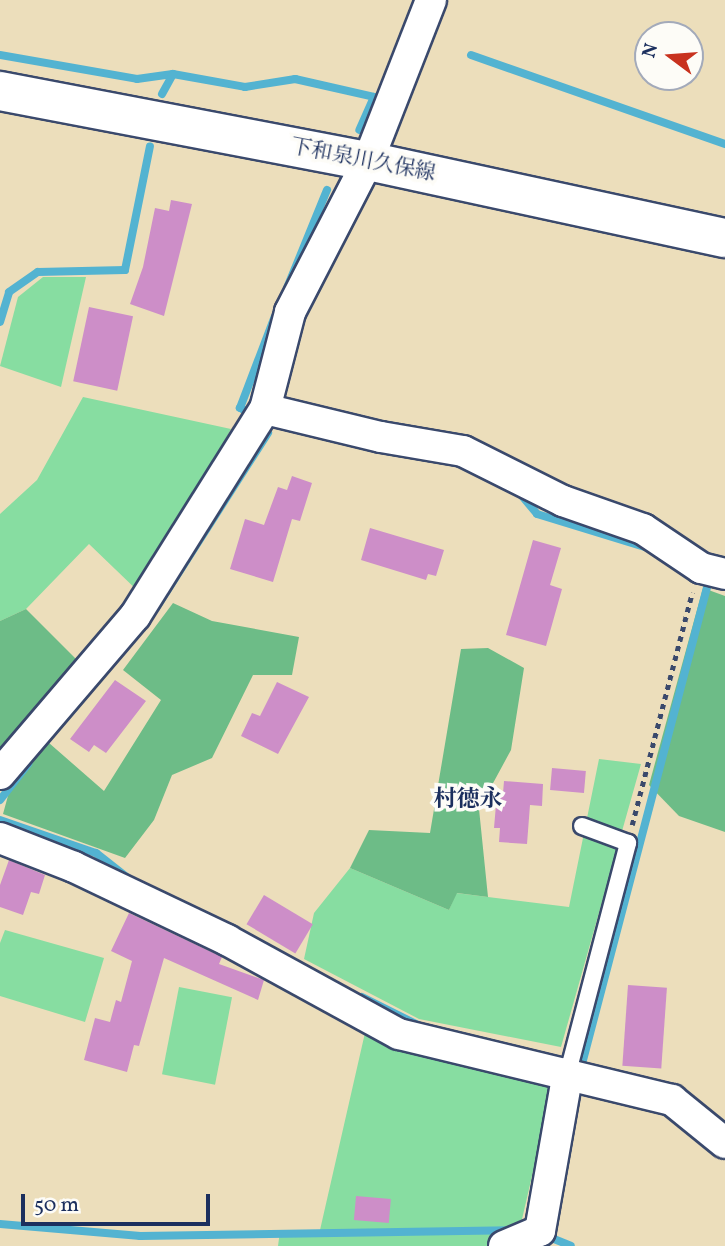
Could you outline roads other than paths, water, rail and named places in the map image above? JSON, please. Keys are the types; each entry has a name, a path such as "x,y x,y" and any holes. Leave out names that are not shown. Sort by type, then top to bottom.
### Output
{"street":[{"path":"1,772 135,616 212,500 258,418 290,312 368,161 431,0"},
{"name":"下和泉川久保線","path":"0,91 368,161 725,238"},
{"path":"258,418 463,451 563,501 643,529 701,568 725,574"},
{"path":"0,838 74,866 227,940 399,1034 570,1060 672,1100 725,1143"},
{"path":"504,1246 540,1231 570,1060"}],"lane":[{"path":"570,1060 628,843 582,826"}],"waterway":[{"path":"0,55 137,79 173,74 245,87 295,79 374,97 359,130"},
{"path":"471,55 725,144"},
{"path":"162,94 173,74"},
{"path":"0,322 9,292 38,272 125,270 150,146"},
{"path":"287,288 327,190"},
{"path":"254,415 240,408 275,316"},
{"path":"156,608 268,433"},
{"path":"517,490 537,514 648,548"},
{"path":"582,1064 708,583"},
{"path":"0,800 28,764"},
{"path":"0,820 96,853 129,879"},
{"path":"362,997 420,1026"},
{"path":"0,1224 140,1236 512,1230"},
{"path":"554,1239 571,1246"}],"district":[{"name":"村徳永","path":"468,800"}]}
